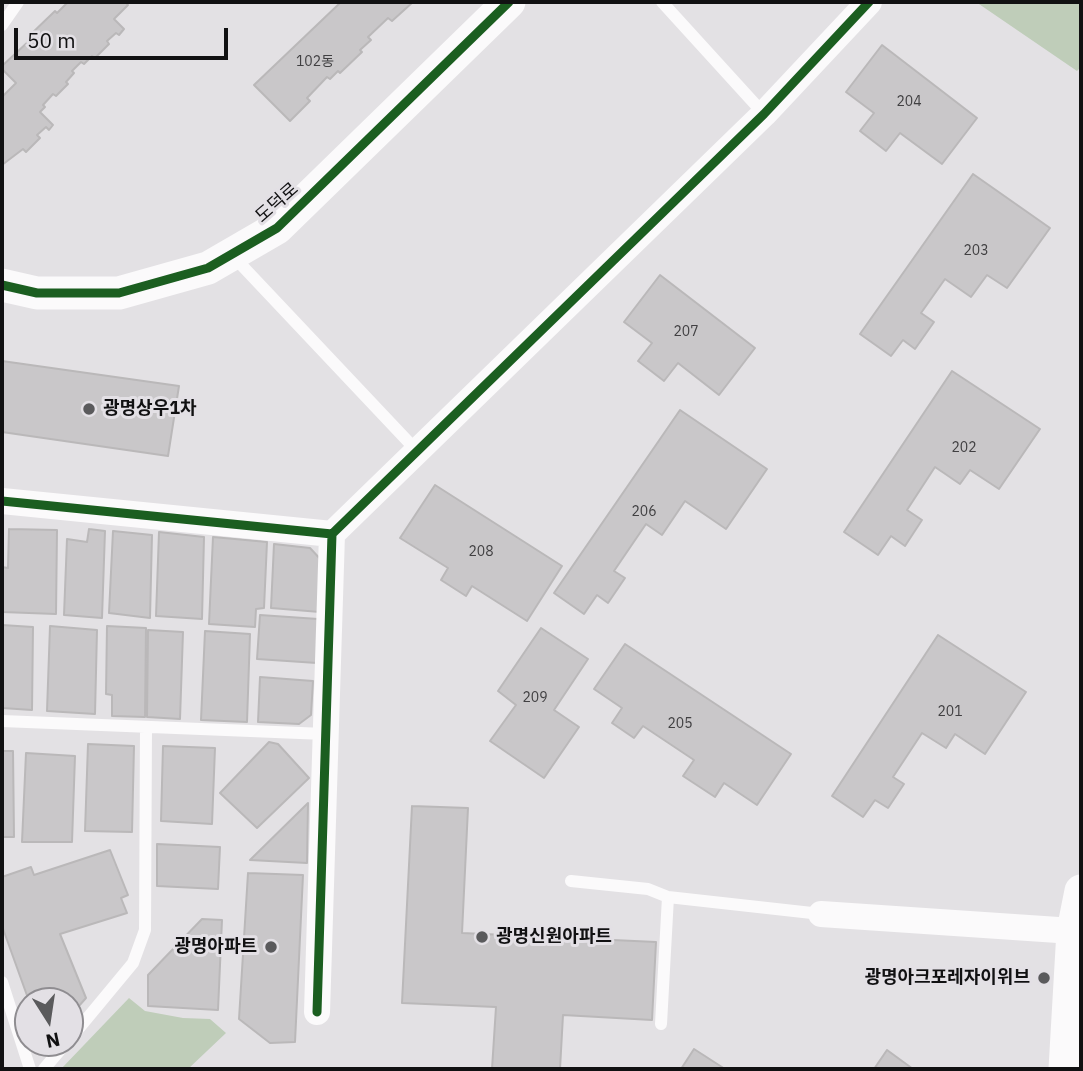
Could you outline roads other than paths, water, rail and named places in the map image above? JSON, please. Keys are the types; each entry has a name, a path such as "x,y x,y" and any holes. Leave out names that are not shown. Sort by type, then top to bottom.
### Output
{"street":[{"name":"도덕로","path":"2,285 37,293 120,293 208,268 277,228 509,2"},
{"path":"317,1012 332,534 764,114 869,2"},
{"path":"2,500 332,534"},
{"path":"1065,1069 1073,931 1081,891"},
{"path":"821,914 1073,931"}],"lane":[{"path":"2,25 19,2"},
{"path":"662,2 764,114"},
{"path":"232,254 417,451"},
{"path":"2,721 325,734"},
{"path":"84,1022 133,963 145,930 146,727"},
{"path":"571,881 648,889 668,897 821,914"},
{"path":"661,1024 668,897"},
{"path":"2,982 30,1069"}],"place":[{"name":"광명상우1차","path":"89,409"},
{"name":"광명신원아파트","path":"482,937"},
{"name":"광명아파트","path":"271,947"},
{"name":"광명아크포레자이위브","path":"1044,978"}]}
